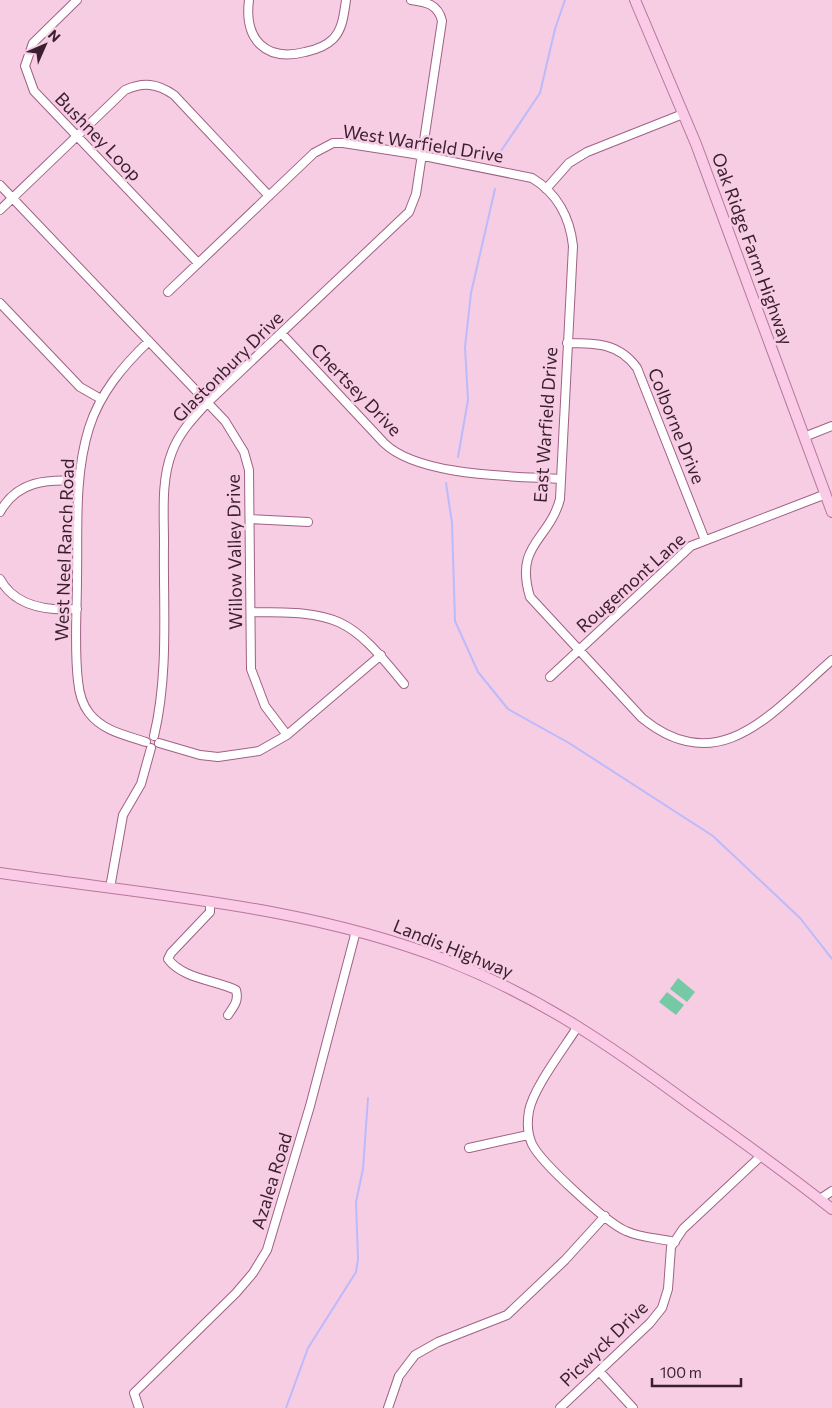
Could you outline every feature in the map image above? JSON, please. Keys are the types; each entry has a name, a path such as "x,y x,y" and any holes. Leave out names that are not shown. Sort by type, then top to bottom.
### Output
{"main road":[{"name":"Oak Ridge Farm Highway","path":"636,0 683,114 832,512"},
{"name":"Landis Highway","path":"0,873 210,902 356,931 400,944 462,967 533,1000 618,1051 832,1209"}],"street":[{"name":"Bushney Loop","path":"77,0 33,43 26,66 34,91 198,263"},
{"path":"249,0 248,24 255,39 264,47 283,55 321,48 334,38 342,22 346,0"},
{"path":"410,0 433,6 440,11 442,21 421,155"},
{"path":"0,210 125,90 144,84 155,85 174,95 269,196"},
{"path":"546,189 569,164 587,152 683,114"},
{"name":"West Warfield Drive","path":"168,292 314,153 333,143 421,155 526,176 532,178 546,189"},
{"name":"Glastonbury Drive","path":"156,739 163,684 166,473 180,435 207,403 409,212 416,194 421,155"},
{"name":"Willow Valley Drive","path":"0,185 225,421 244,452 250,470 251,669 265,706 287,735"},
{"name":"East Warfield Drive","path":"546,189 560,206 571,228 573,246 561,479 557,511 530,550 525,567 525,581 530,597 539,609 642,718 659,732 692,743 712,743 729,740 746,733 832,660"},
{"path":"0,304 80,386 101,399"},
{"name":"Chertsey Drive","path":"282,334 384,444 398,454 470,474 561,479"},
{"name":"West Neel Ranch Road","path":"148,341 125,365 101,399 89,427 81,459 79,481 77,609 80,696 89,712 101,724 117,733 148,745"},
{"name":"Colborne Drive","path":"567,343 593,343 616,349 628,356 637,368 705,540"},
{"path":"804,437 832,426"},
{"path":"0,512 16,492 31,483 64,480 79,481"},
{"name":"Rougemont Lane","path":"550,676 692,546 826,494"},
{"path":"251,519 308,522"},
{"path":"0,579 16,597 34,606 56,610 77,609"},
{"path":"251,612 301,612 328,617 356,631 381,655 404,684"},
{"path":"110,888 124,815 141,784 148,738 156,739 200,755 218,757 258,751 287,735 381,655"},
{"path":"210,902 210,912 171,953 168,959 172,964 196,976 236,990 238,996 236,1004 228,1015"},
{"name":"Azalea Road","path":"139,1408 134,1393 236,1293 253,1273 267,1250 310,1106 356,931"},
{"path":"578,1026 533,1099 527,1120 528,1135 545,1162 605,1216 626,1231 674,1242"},
{"path":"469,1148 528,1135"},
{"name":"Picwyck Drive","path":"560,1408 650,1323 662,1308 668,1289 671,1247 674,1242 683,1229 761,1156"},
{"path":"820,1200 832,1191"},
{"path":"388,1408 399,1376 415,1355 438,1342 507,1315 565,1260 605,1216"},
{"path":"599,1371 633,1408"}],"green space":[{"path":"678,978 695,992 687,1002 670,989"},
{"path":"667,992 684,1005 676,1015 659,1002"}],"waterway":[{"path":"501,151 540,93 555,29 565,0"},
{"path":"458,457 468,400 465,347 471,293 495,189"},
{"path":"446,483 452,523 455,621 478,672 508,709 569,743 713,836 800,918 832,959"},
{"path":"286,1408 308,1348 356,1272 358,1259 356,1202 363,1169 368,1098"}]}
